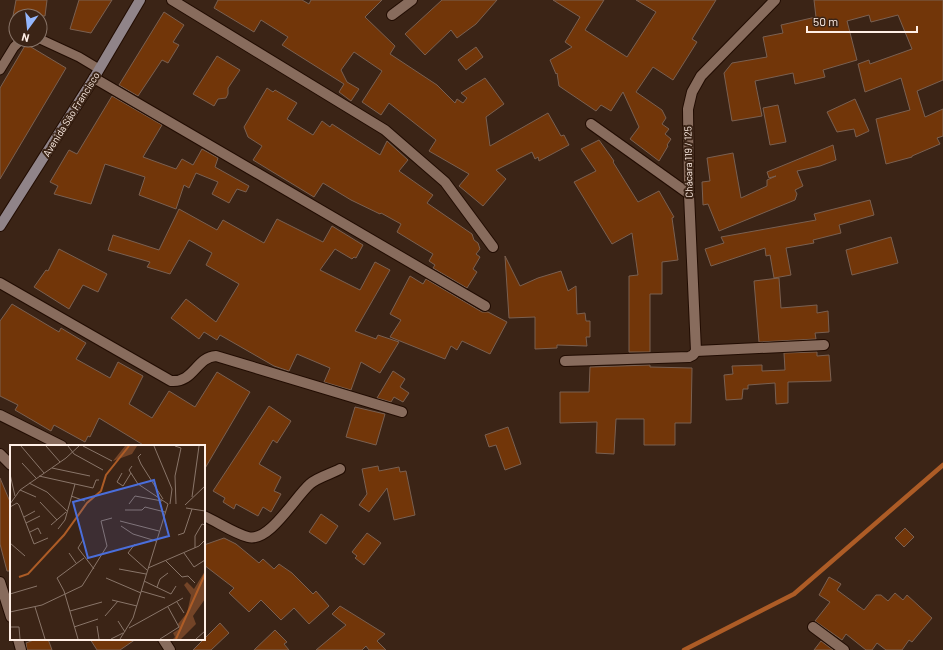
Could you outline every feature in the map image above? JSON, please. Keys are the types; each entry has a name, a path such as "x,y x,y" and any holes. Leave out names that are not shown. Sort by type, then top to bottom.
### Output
{"street":[{"name":"Avenida São Francisco","path":"0,226 97,73 140,0"},
{"path":"172,0 385,130 445,182 493,247"},
{"path":"392,15 412,0"},
{"name":"Chácara 119 / 125","path":"695,353 689,194 688,109 692,92 701,76 775,0"},
{"path":"97,73 486,306"},
{"path":"591,124 689,194"},
{"path":"0,283 171,381 179,382 186,378 207,357 216,356 402,412"},
{"path":"565,361 824,345"},
{"path":"0,415 60,445"},
{"path":"0,454 10,465"},
{"path":"205,516 249,538 257,537 269,532 296,498 311,483 340,469"},
{"path":"0,582 10,614"},
{"path":"813,627 844,650"},
{"path":"18,640 21,650"},
{"path":"163,640 170,650"}],"lane":[{"path":"48,43 79,57 97,73"},
{"path":"0,70 13,48"}],"building":[{"path":"16,0 47,0 46,8 14,8"},
{"path":"79,0 112,0 91,33 70,29"},
{"path":"218,0 302,0 309,4 311,0 382,0 365,17 395,46 390,54 437,85 455,103 457,99 463,103 467,98 461,93 485,78 491,86 504,104 486,117 490,146 548,113 561,136 564,135 569,145 539,161 538,157 535,159 532,152 496,170 506,179 483,206 459,186 469,174 429,151 436,140 389,103 381,115 362,102 382,71 354,52 341,70 347,82 359,89 351,101 339,92 344,84 282,45 288,37 261,20 254,32 214,8"},
{"path":"442,0 497,0 476,24 457,38 451,30 425,55 405,34"},
{"path":"553,0 604,0 585,30 627,57 656,12 636,0 716,0 692,39 697,42 673,80 653,67 636,92 662,110 666,118 662,124 669,129 665,134 671,139 659,161 630,139 639,127 623,92 611,111 601,105 596,111 559,86 557,73 556,74 550,60 572,47 565,42 580,17"},
{"path":"814,0 943,0 943,80 917,91 925,117 943,109 943,136 937,138 940,144 912,157 886,164 876,119 910,110 901,78 865,92 858,64 869,60 870,64 912,49 898,15 871,22 869,15 847,21 857,60 823,70 825,77 795,84 793,73 755,81 762,116 732,121 724,73 732,63 767,57 763,37 783,33 781,25 816,17"},
{"path":"164,12 184,25 173,42 179,45 168,63 162,60 138,96 119,85"},
{"path":"476,47 483,57 466,70 458,60"},
{"path":"24,48 33,48 66,68 0,179 0,88"},
{"path":"217,56 240,70 228,88 226,98 218,99 214,106 193,94"},
{"path":"267,88 273,92 275,90 297,103 287,119 313,135 322,121 330,127 332,124 380,155 387,141 408,160 399,171 433,195 427,203 472,234 474,240 478,243 480,249 476,254 480,257 473,269 477,272 467,288 433,268 435,265 429,261 433,254 397,232 401,224 381,213 380,214 351,200 323,183 314,197 253,160 262,146 248,137 244,127"},
{"path":"112,96 162,125 143,157 176,169 182,159 193,165 202,149 218,158 215,167 249,186 246,192 237,189 229,203 212,194 218,182 196,173 189,188 184,185 176,209 139,195 145,177 105,164 91,204 54,194 58,186 50,182 69,150 77,154"},
{"path":"855,99 869,131 856,137 854,129 837,132 827,112"},
{"path":"778,105 786,142 770,145 763,108"},
{"path":"599,140 614,161 613,162 638,202 659,191 674,217 672,218 678,260 662,262 662,294 650,294 650,352 629,352 629,276 638,275 632,233 612,244 574,182 596,171 581,149"},
{"path":"833,145 836,160 820,166 797,171 803,186 795,190 797,194 795,200 719,231 708,204 703,205 702,182 710,181 707,158 733,153 741,198 767,186 767,180 776,176 769,178 767,172"},
{"path":"870,200 874,215 839,225 841,233 813,240 814,243 786,248 791,275 774,278 770,255 766,256 765,248 711,266 705,249 724,243 721,237 816,220 814,214"},
{"path":"179,209 217,230 223,220 264,243 277,219 323,242 332,226 363,245 356,258 354,257 352,259 335,249 320,270 360,290 375,262 390,270 355,331 376,339 378,335 399,342 380,373 361,362 351,390 324,382 330,368 297,354 289,371 274,366 220,335 217,340 204,332 199,339 171,318 186,299 216,322 239,284 206,265 212,253 189,240 170,274 147,267 150,262 108,250 113,235 159,250"},
{"path":"891,237 898,263 852,275 846,250"},
{"path":"59,249 107,274 98,292 83,285 69,309 34,287 46,270 48,271"},
{"path":"505,256 520,286 538,278 561,271 568,291 576,286 577,314 585,313 586,321 590,321 590,337 586,337 587,346 557,345 557,348 535,349 535,317 509,318"},
{"path":"410,276 423,284 426,279 482,312 488,312 507,322 490,354 462,341 457,350 451,346 445,359 390,337 401,320 390,314"},
{"path":"779,278 781,308 817,305 817,313 828,311 829,332 815,333 816,339 759,342 754,281"},
{"path":"12,304 59,332 61,328 86,343 76,359 110,378 118,362 143,376 129,404 152,418 169,391 195,407 217,372 250,392 205,468 205,445 143,445 99,418 90,437 88,436 85,442 54,425 51,431 15,410 18,405 0,396 0,321"},
{"path":"817,352 817,356 829,355 831,381 788,382 788,403 776,404 775,383 748,385 748,389 743,389 742,399 726,400 724,375 733,374 732,366 762,365 762,371 785,370 784,353"},
{"path":"650,365 650,367 692,368 691,423 675,423 675,445 644,445 644,419 616,419 614,454 596,453 597,422 560,423 560,392 589,392 590,367"},
{"path":"393,371 405,379 400,387 409,393 403,402 394,397 391,402 377,398"},
{"path":"269,406 291,421 277,443 273,440 259,464 281,477 274,491 281,494 271,512 263,507 258,516 236,504 234,509 223,502 225,498 213,491"},
{"path":"355,407 385,414 376,445 346,437"},
{"path":"508,427 521,464 505,470 496,445 489,447 485,435"},
{"path":"378,466 379,471 399,467 400,472 406,471 415,515 394,520 387,488 369,512 359,505 367,494 362,469"},
{"path":"0,478 10,502 10,571 7,571 0,544"},
{"path":"321,514 338,526 326,544 309,532"},
{"path":"905,528 914,537 904,547 895,538"},
{"path":"367,533 381,543 364,565 355,558 357,556 352,552"},
{"path":"224,538 236,544 259,563 263,559 274,569 279,564 292,573 313,594 316,591 329,606 309,624 294,608 281,620 261,600 249,612 229,593 234,588 205,566 205,545"},
{"path":"829,577 841,584 837,590 864,610 876,595 881,595 888,601 895,593 903,600 907,595 932,618 912,642 909,640 902,650 886,650 877,643 872,650 866,650 846,634 842,640 815,621 830,602 819,595"},
{"path":"340,606 385,634 377,641 386,650 369,650 366,646 362,650 316,650 346,625 332,614"},
{"path":"220,623 229,633 211,650 193,650 203,640 205,640 205,638"},
{"path":"275,630 287,642 284,644 289,650 254,650"},
{"path":"34,640 48,640 52,650 27,650 26,643"},
{"path":"91,640 135,640 120,650 97,650"},
{"path":"821,641 833,650 814,650"}],"waterway":[{"path":"684,650 794,594 943,465"}]}
